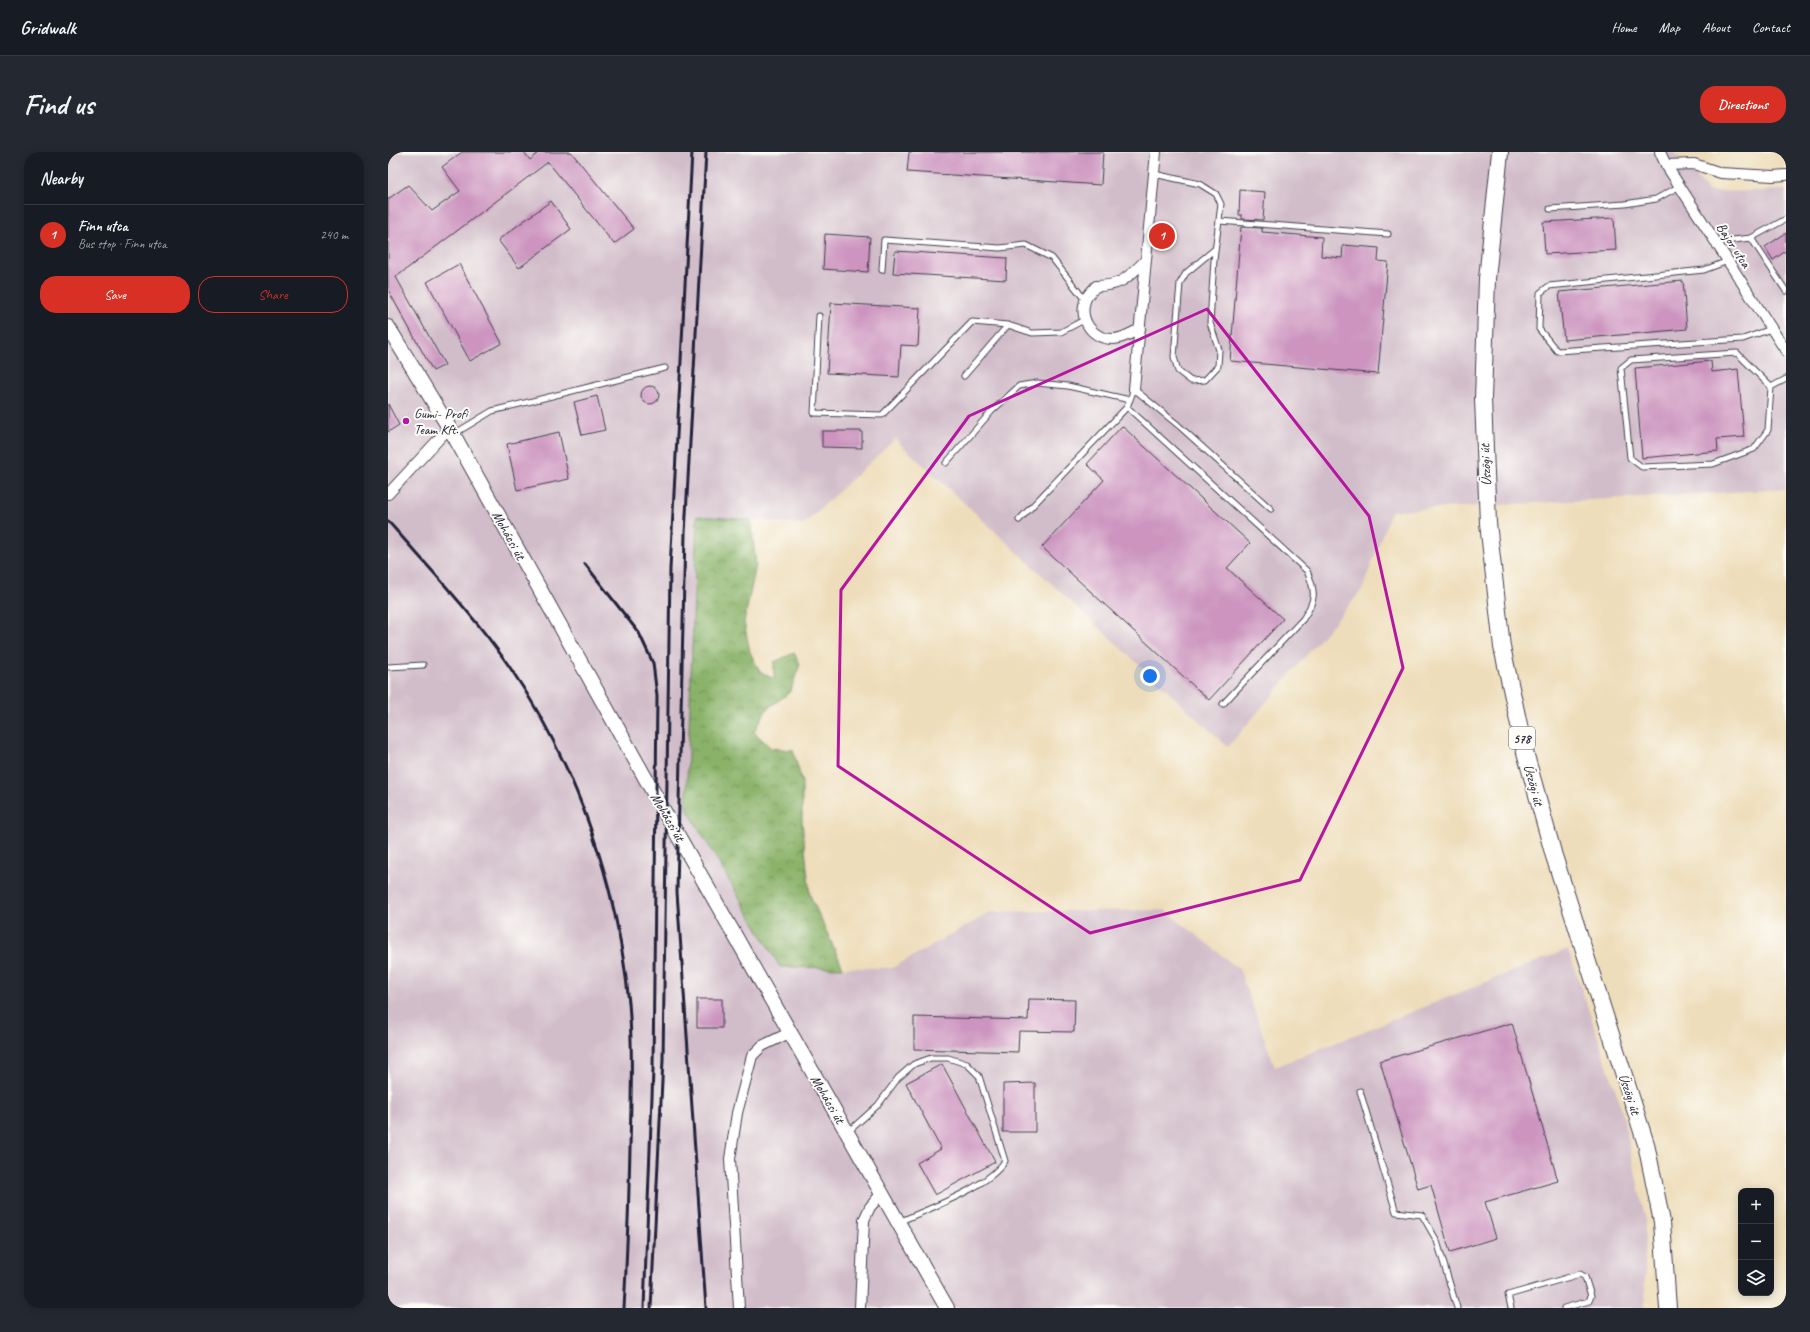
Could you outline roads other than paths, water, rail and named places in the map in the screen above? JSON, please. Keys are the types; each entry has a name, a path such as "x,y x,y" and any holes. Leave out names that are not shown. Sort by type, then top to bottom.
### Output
{"main road":[{"name":"Üszögi út","path":"1500,152 1487,279 1483,399 1488,523 1502,647 1525,752 1554,856 1646,1144 1662,1222 1668,1308"},
{"name":"Mohácsi út","path":"388,328 451,431 652,790 947,1308"}],"street":[{"path":"1134,389 1156,152"},
{"name":"Bajor utca","path":"1660,152 1666,165 1771,329 1785,347"},
{"path":"1666,165 1694,164 1721,173 1786,175"},
{"path":"1140,329 1115,339 1102,338 1090,329 1084,320 1085,300 1096,286 1106,286 1123,282 1146,260"},
{"path":"388,494 451,431"},
{"path":"739,1308 730,1159 737,1113 752,1056 762,1046 790,1032"},
{"path":"860,1308 864,1220 870,1207 882,1193"}],"lane":[{"path":"1154,174 1200,184 1216,194 1221,204 1215,249 1210,323 1219,350 1218,366 1205,380 1190,381 1178,371 1174,357 1180,283 1186,272 1215,249"},
{"path":"1550,209 1625,204 1656,199 1680,186"},
{"path":"1716,242 1751,238 1786,219"},
{"path":"1219,221 1388,234"},
{"path":"1751,238 1786,291"},
{"path":"882,270 884,240 1000,248 1026,245 1052,258 1085,300"},
{"path":"1728,261 1704,270 1549,286 1540,293 1539,328 1557,351 1743,339 1771,329"},
{"path":"819,316 814,413 882,415 972,322 1008,325 1032,333 1062,332 1084,320"},
{"path":"964,376 1008,325"},
{"path":"1737,353 1771,387 1768,430 1754,449 1713,464 1642,467 1630,458 1621,368 1632,360 1737,353"},
{"path":"451,431 492,411 665,368"},
{"path":"1771,387 1786,379"},
{"path":"946,463 991,412 1019,386 1037,383 1068,386 1130,400"},
{"path":"1019,520 1127,407 1134,389 1178,425 1271,509"},
{"path":"1127,407 1306,571 1312,582 1312,605 1303,619 1223,704"},
{"path":"388,667 423,665"},
{"path":"847,1132 878,1105 898,1078 914,1064 931,1058 948,1058 967,1064 979,1076 1005,1161 999,1170 969,1190 898,1222"},
{"path":"1360,1091 1396,1212 1422,1214 1437,1241 1457,1308"},
{"path":"1511,1308 1508,1295 1580,1274 1584,1277 1591,1296 1589,1301 1564,1308"}],"railway":[{"path":"651,1308 663,1060 670,569 692,152"},
{"path":"706,152 685,533 677,892 706,1308"},
{"path":"388,521 481,628 509,666 533,704 555,744 574,785 604,870 615,914 623,958 630,1021 631,1112 624,1308"},
{"path":"585,564 639,633 653,663 657,696 653,1070 644,1308"}],"place":[{"name":"Finn utca","path":"1162,236"},
{"name":"Gumi- Profi Team Kft.","path":"406,421"}]}
